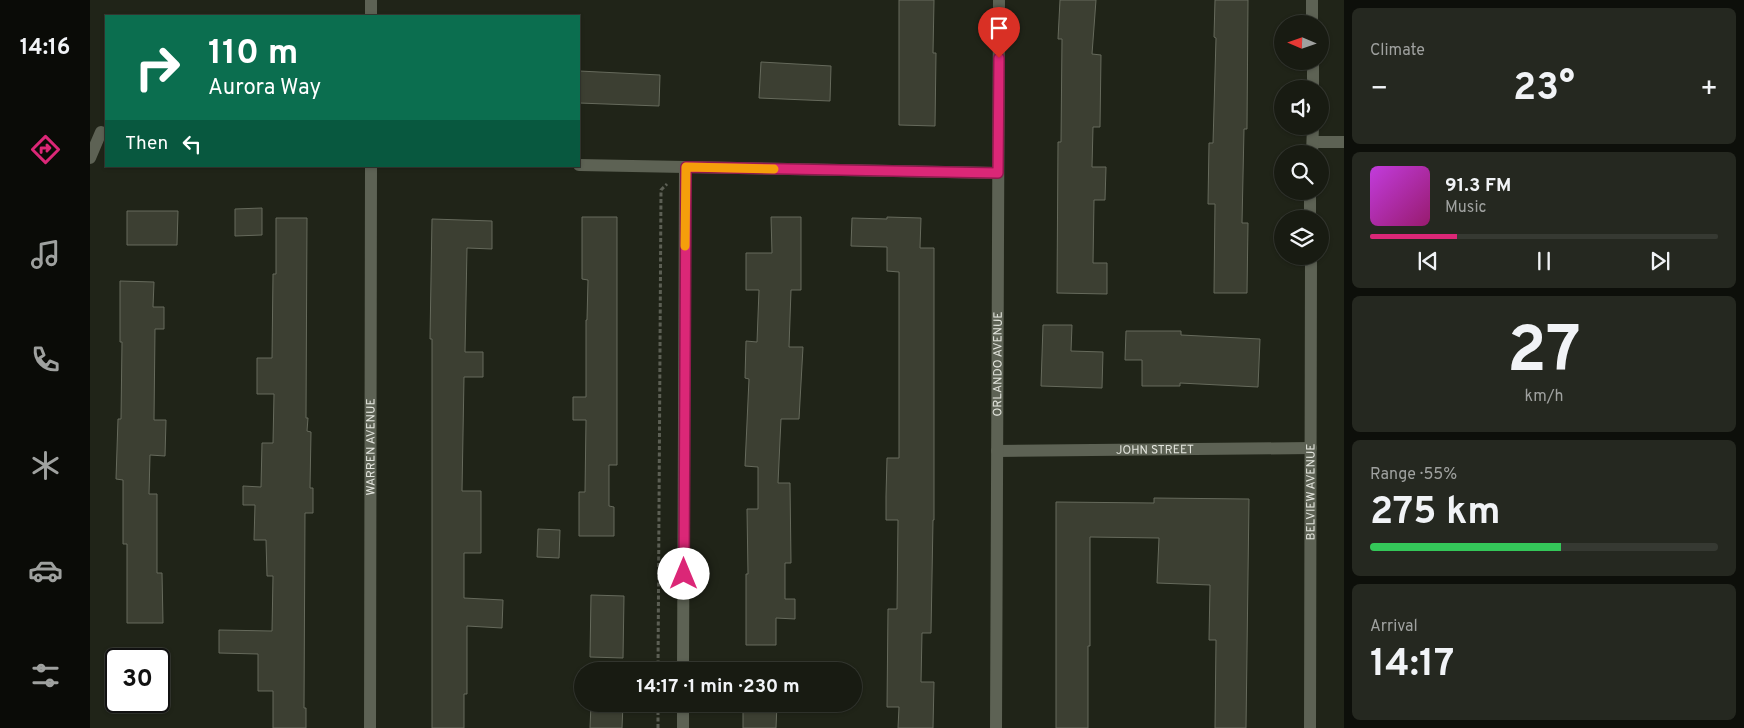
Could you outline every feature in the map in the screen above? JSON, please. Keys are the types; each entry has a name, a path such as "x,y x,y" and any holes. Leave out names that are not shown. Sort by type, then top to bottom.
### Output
{"street":[{"path":"371,0 371,15"},
{"name":"ORLANDO AVENUE","path":"996,728 999,0"},
{"path":"1312,0 1312,15"},
{"path":"90,158 99,131"},
{"path":"1328,145 1344,142"},
{"path":"580,165 998,173"},
{"name":"WARREN AVENUE","path":"370,728 372,167"},
{"path":"683,662 686,167"},
{"name":"BELVIEW AVENUE","path":"1310,265 1310,728"},
{"name":"JOHN STREET","path":"997,451 1311,448"},
{"path":"683,712 683,728"}],"path":[{"path":"658,662 661,190 686,167"},
{"path":"658,712 658,728"}],"building":[{"path":"899,0 934,0 933,53 936,53 935,126 899,125"},
{"path":"1060,0 1096,0 1092,54 1101,55 1100,127 1093,127 1092,167 1106,167 1105,200 1094,200 1093,263 1107,263 1107,294 1057,293 1058,142 1061,142 1062,39 1058,39"},
{"path":"1215,0 1248,0 1247,129 1244,129 1242,223 1248,223 1247,293 1214,293 1215,204 1208,204 1209,143 1213,143 1216,38 1214,37"},
{"path":"761,62 831,66 830,101 759,98"},
{"path":"580,71 660,75 659,106 580,103"},
{"path":"262,208 262,235 235,236 235,209"},
{"path":"127,211 178,211 177,245 127,245"},
{"path":"582,217 617,217 617,465 609,465 609,506 614,507 614,536 579,536 579,492 585,492 586,420 573,420 573,397 586,397 588,280 582,279"},
{"path":"771,217 801,217 801,290 791,290 789,347 803,347 799,419 781,419 778,483 790,483 791,563 785,563 785,599 795,599 795,619 776,618 776,645 746,645 747,509 758,509 758,467 745,466 749,379 745,378 746,341 757,342 759,290 746,290 746,253 772,253"},
{"path":"887,217 921,218 920,248 934,248 934,520 931,633 922,633 921,682 934,682 933,728 898,728 899,707 887,707 888,609 897,609 898,520 886,520 886,496 887,458 899,458 899,272 887,271 887,247 851,246 852,218 887,219"},
{"path":"276,218 307,218 306,418 308,418 307,431 311,432 310,488 313,488 313,513 305,513 304,708 306,708 306,728 273,728 273,691 258,691 258,654 219,653 219,630 272,631 273,576 267,576 266,540 254,540 255,505 243,505 243,486 261,487 262,443 273,443 274,394 257,394 257,358 272,358 273,274 276,274"},
{"path":"432,219 492,221 492,249 467,248 465,352 483,352 483,377 464,377 462,491 481,491 481,553 464,553 464,598 503,600 502,628 467,626 467,694 464,694 464,728 432,728 432,339 430,339"},
{"path":"120,281 154,282 153,307 164,307 164,329 155,329 154,420 166,420 165,456 150,455 149,494 157,494 157,573 162,573 163,623 127,623 127,544 123,544 123,480 116,479 118,419 121,419 122,342 120,342"},
{"path":"1043,325 1072,325 1071,351 1103,352 1102,388 1041,386"},
{"path":"1126,331 1181,331 1181,335 1260,339 1258,387 1180,383 1180,386 1142,386 1142,360 1125,360"},
{"path":"1154,498 1249,499 1246,728 1215,728 1216,640 1209,640 1210,585 1157,583 1159,538 1090,537 1088,728 1056,728 1056,502 1154,503"},
{"path":"538,529 560,530 559,558 537,557"},
{"path":"591,595 624,596 623,658 590,657"},
{"path":"591,712 623,712 622,728 590,728"},
{"path":"743,712 777,712 776,728 743,728"}],"slow traffic":[{"path":"685,246 686,167 774,169"}],"route":[{"path":"684,574 686,167 998,173 999,58"}]}
